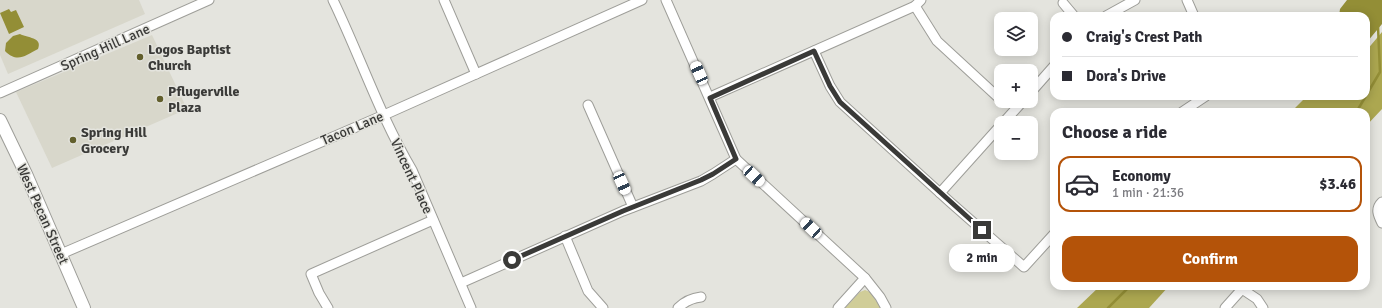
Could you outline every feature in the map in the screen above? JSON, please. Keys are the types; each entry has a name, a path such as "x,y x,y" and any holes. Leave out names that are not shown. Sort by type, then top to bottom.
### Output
{"main road":[{"name":"West Pecan Street","path":"0,120 26,174 84,308"}],"street":[{"name":"Spring Hill Lane","path":"0,93 209,0"},
{"name":"Vincent Place","path":"333,0 401,152 412,170 471,308"},
{"path":"444,0 476,74"},
{"name":"Tacon Lane","path":"61,254 384,115 642,0"},
{"path":"666,0 736,159 865,278 886,308"},
{"path":"1113,12 1135,0"},
{"path":"1187,0 1192,12"},
{"path":"710,98 918,3 937,41 994,94"},
{"path":"1063,3 1071,12"},
{"path":"814,51 830,86 840,102 1024,267 1050,238"},
{"path":"1038,84 1050,71"},
{"path":"1188,108 1200,100"},
{"path":"588,105 633,207"},
{"path":"1010,108 1013,111"},
{"path":"1009,116 1016,108"},
{"path":"940,193 994,133"},
{"path":"461,283 565,236 701,180 736,159"},
{"path":"1382,202 1378,207 1377,212 1382,224"},
{"path":"328,308 319,293 311,274 433,220"},
{"path":"565,236 588,291 603,308"},
{"path":"838,308 865,278"},
{"path":"1225,308 1241,290"},
{"path":"1244,290 1257,299 1263,308"},
{"path":"678,308 691,298 701,297"}],"shaded area":[{"path":"0,0 139,0 145,14 8,74 0,55"},
{"path":"1347,0 1382,0 1382,24 1370,38 1370,12 1340,12 1340,9"},
{"path":"9,9 11,12 16,10 24,27 9,34 0,13"},
{"path":"1382,32 1382,109 1370,122 1370,108 1295,108 1303,100 1370,100 1370,46"},
{"path":"20,34 34,38 38,42 38,49 21,57 13,57 5,51 6,43 13,36"},
{"path":"152,35 187,109 52,168 16,92"},
{"path":"865,290 870,292 881,308 845,308 860,292"},
{"path":"1096,290 1165,290 1149,308 1077,308"}],"waterway":[{"path":"1370,89 1380,72 1378,26"},
{"path":"1359,108 1363,100"},
{"path":"1108,308 1126,290"}],"place":[{"name":"Logos Baptist Church","path":"140,57"},
{"name":"Pflugerville Plaza","path":"160,99"},
{"name":"Spring Hill Grocery","path":"73,140"}],"route":[{"path":"512,260 623,211 701,180 736,159 710,98 814,51 830,86 840,102 982,230"}]}
